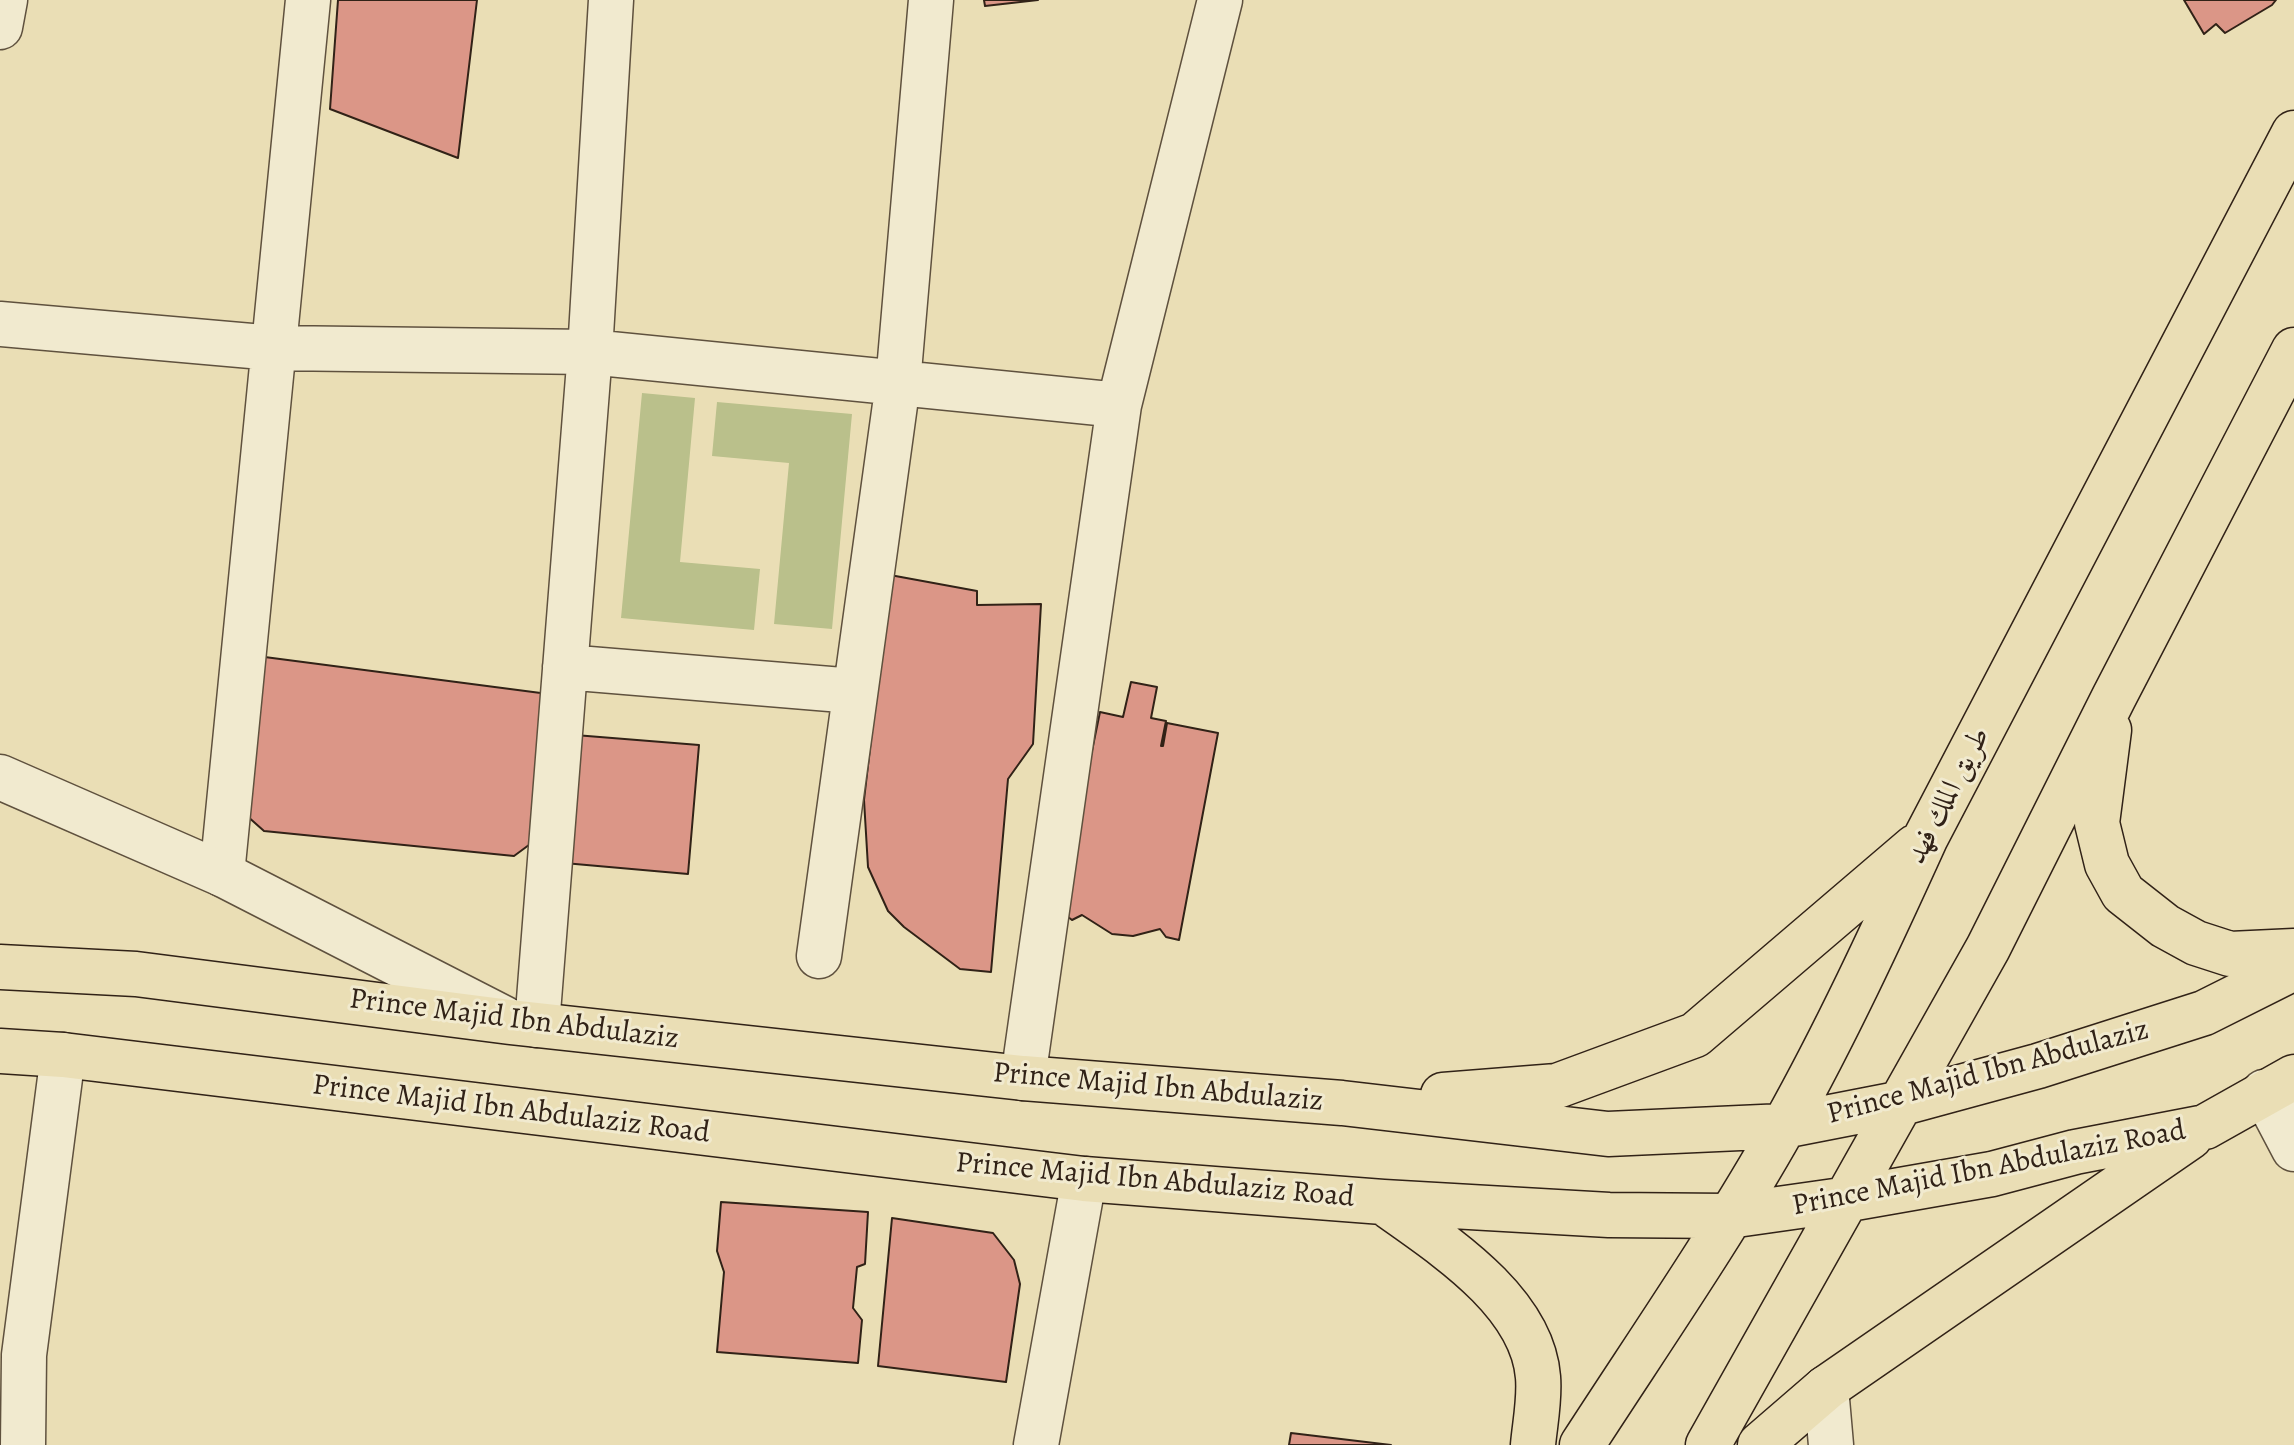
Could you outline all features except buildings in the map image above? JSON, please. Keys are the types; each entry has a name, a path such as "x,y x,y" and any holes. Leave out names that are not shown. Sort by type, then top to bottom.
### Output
{"main road":[{"name":"طريق الملك فهد","path":"1582,1445 1784,1126 1884,929 1926,837 2294,133"},
{"path":"1708,1445 1988,948 2294,350"},
{"path":"2114,697 2097,823 2107,864 2123,893 2165,926 2196,943 2230,954 2294,951"},
{"path":"1342,1103 1557,1086 1695,1035 1926,837"},
{"name":"Prince Majid Ibn Abdulaziz","path":"0,967 136,974 524,1023 1023,1078 1342,1103 1608,1134 1784,1126 1902,1103 2038,1066 2204,1013 2294,968"},
{"name":"Prince Majid Ibn Abdulaziz Road","path":"0,1051 63,1055 1084,1179 1383,1202 1609,1215 1729,1216 1992,1174 2075,1152 2205,1127 2279,1084"},
{"path":"1760,1445 1826,1388 2205,1127"},
{"path":"1383,1202 1461,1258 1524,1328 1538,1376 1533,1445"}],"street":[{"path":"0,27 5,0"},
{"path":"222,874 308,0"},
{"path":"0,777 222,874 524,1023 565,667 590,352 611,0"},
{"path":"819,956 898,383 931,0"},
{"path":"1023,1078 1119,405 1220,0"},
{"path":"0,324 274,348 590,352 1119,405"},
{"path":"565,667 854,691"},
{"path":"23,1445 24,1355 63,1055"},
{"path":"2279,1084 2294,1149"},
{"path":"1036,1445 1084,1179"},
{"path":"1826,1388 1831,1445"}],"green space":[{"path":"642,393 695,398 680,562 760,569 754,630 621,618"},
{"path":"717,402 852,414 832,629 774,624 789,463 712,456"}]}
